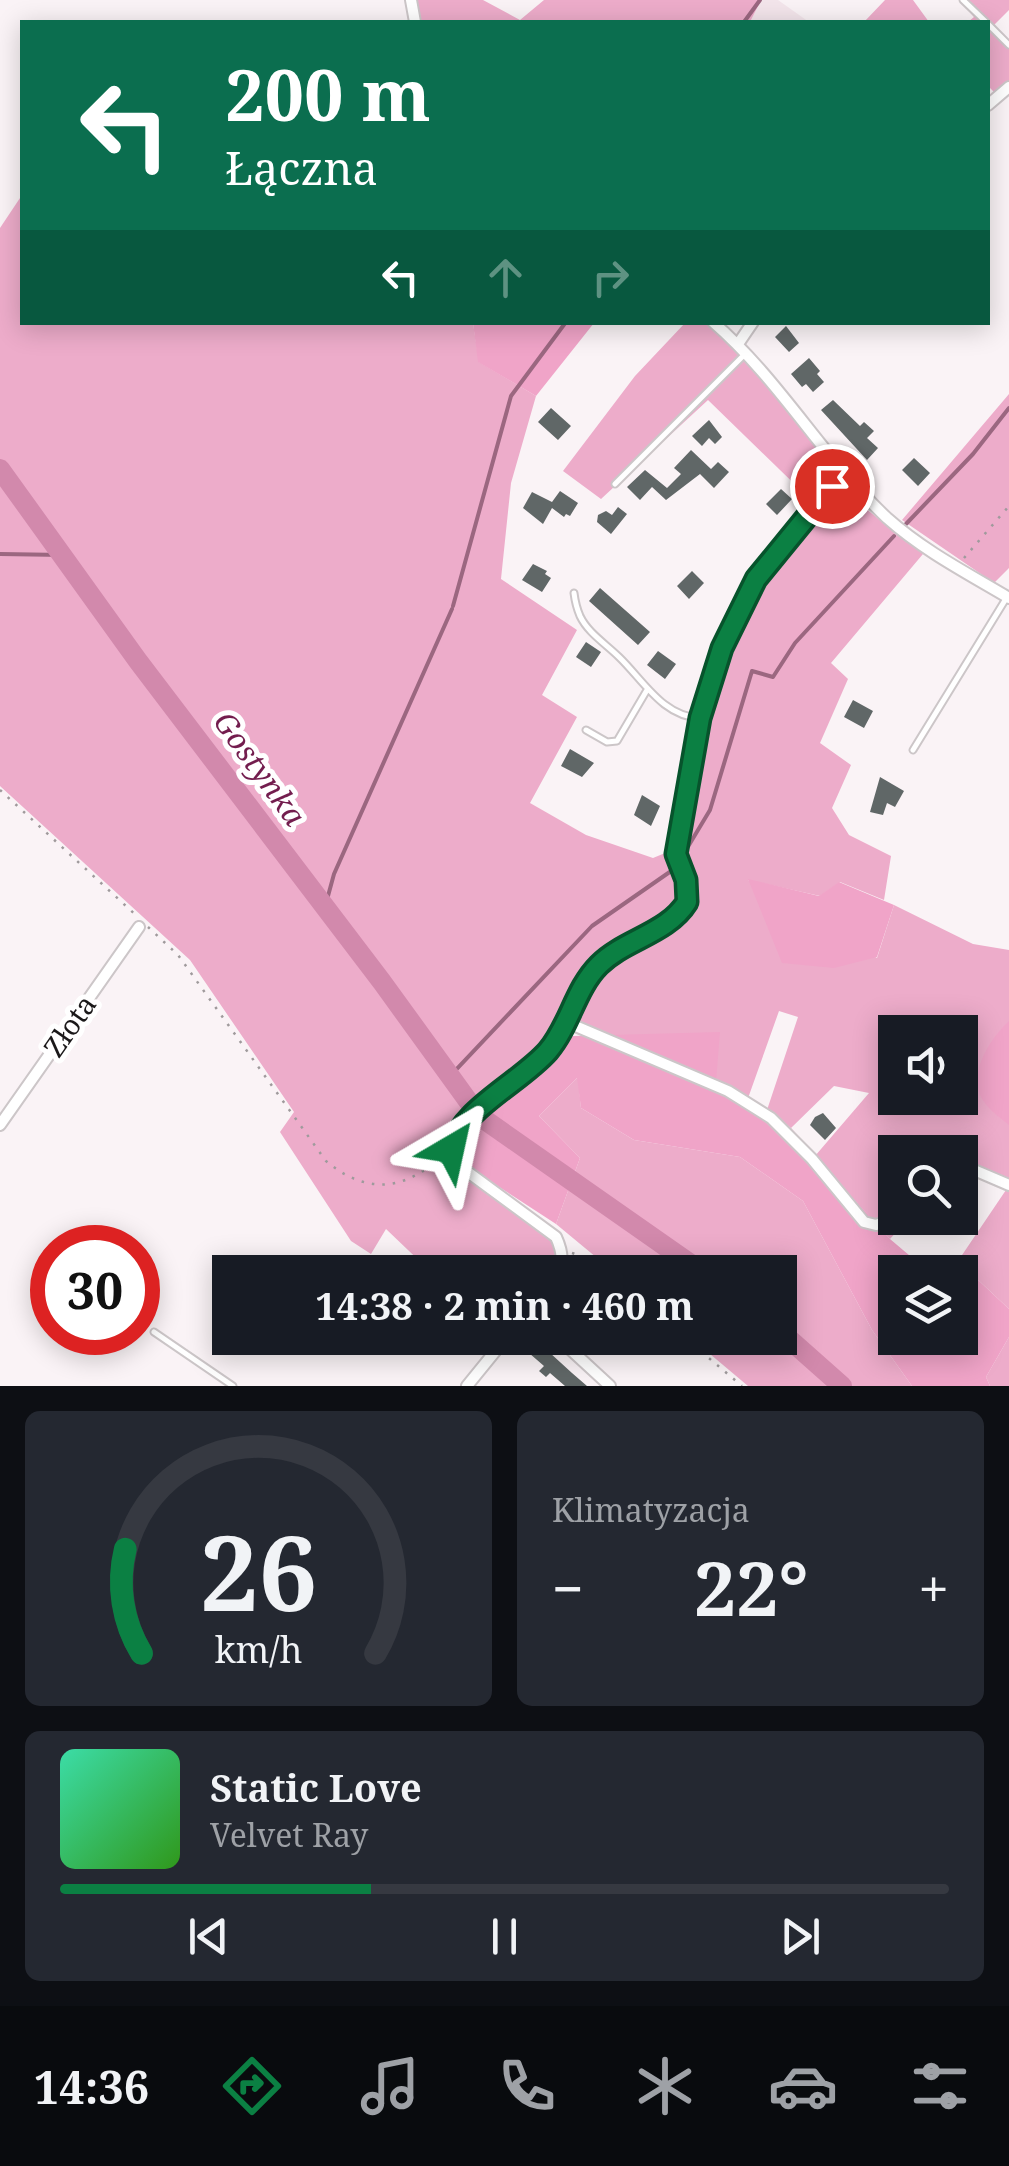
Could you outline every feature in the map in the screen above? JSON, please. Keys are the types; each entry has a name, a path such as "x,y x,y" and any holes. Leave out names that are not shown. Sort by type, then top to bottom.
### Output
{"street":[{"path":"990,103 1009,86"},
{"path":"716,325 742,348 843,472 913,540 1008,598"},
{"path":"742,348 752,325"},
{"path":"560,1255 561,1249 548,1229 461,1167 451,1149 458,1130 548,1050 566,1022 576,996 598,965 652,933 676,916 687,902 686,880 676,854 700,718 722,648 750,588 843,472"},
{"name":"Złota","path":"0,1125 139,928"},
{"path":"566,1022 728,1091 771,1118 812,1159 864,1222 878,1224"},
{"path":"978,1172 1009,1185"},
{"path":"467,1386 492,1355"},
{"path":"576,1355 610,1386"}],"lane":[{"path":"963,0 984,20"},
{"path":"990,26 1009,45"},
{"path":"615,484 742,348"},
{"path":"574,593 588,628 623,660 647,690 675,712 700,718"},
{"path":"913,750 1008,598"},
{"path":"586,730 607,742 617,740 647,690"},
{"path":"160,1336 234,1386"}],"path":[{"path":"958,567 1009,506"},
{"path":"0,790 178,955 326,1161 344,1176 363,1183 392,1185 433,1165 451,1149"},
{"path":"561,1249 578,1255"},
{"path":"705,1355 742,1386"}],"shaded area":[{"path":"416,0 483,0 520,20 420,20"},
{"path":"544,0 761,0 751,20 520,20"},
{"path":"761,0 778,0 806,20 751,20"},
{"path":"885,0 913,0 928,20 866,20"},
{"path":"959,0 1009,0 1009,10 994,25 1009,40 1009,82 996,94 990,88 990,20 970,20 974,17"},
{"path":"20,198 20,325 473,325 479,362 536,396 511,483 501,579 577,630 542,695 577,717 530,803 586,835 653,858 670,851 682,892 674,910 659,923 598,957 568,1000 546,1043 445,1139 453,1162 547,1233 557,1255 413,1255 386,1229 371,1254 351,1241 280,1132 294,1112 190,960 0,786 0,228"},
{"path":"473,325 592,325 536,396 478,362"},
{"path":"683,325 709,325 775,394 824,455 829,468 825,486 813,502 708,400 601,499 563,471 635,376"},
{"path":"1009,394 1009,568 994,583 902,520"},
{"path":"841,489 923,554 831,663 848,679 820,743 851,765 832,808 849,835 891,856 884,900 840,882 820,896 748,880 877,958 894,905 973,944 1009,950 1009,1309 978,1280 978,1255 962,1255 1006,1190 978,1176 978,1135 878,1135 878,1226 815,1156 869,1093 834,1086 791,1128 767,1110 798,1017 779,1011 747,1101 576,1020 591,983 604,968 636,944 689,914 697,887 684,846 704,715 742,611 767,571"},
{"path":"748,879 819,896 839,882 894,905 877,957 834,968 782,963"},
{"path":"1009,1021 1009,1125 990,1109 978,1087 979,1069 997,1034"},
{"path":"720,1032 716,1082 791,1128 878,1226 878,1235 886,1235 909,1255 878,1255 878,1338 803,1201 740,1157 634,1140 581,1108 577,1078 539,1116 580,1158 556,1224 473,1170 461,1154 465,1134 573,1036"},
{"path":"578,1077 581,1108 634,1140 740,1157 803,1201 878,1338 878,1355 890,1355 912,1386 748,1386 711,1355 797,1355 797,1255 593,1255 556,1224 580,1158 539,1116"},
{"path":"978,1280 1009,1309 1009,1337 986,1377 990,1386 912,1386 890,1355 978,1355"},
{"path":"1009,1337 1009,1386 990,1386 986,1377"}],"building":[{"path":"786,326 799,343 789,352 775,337"},
{"path":"809,358 824,382 813,392 806,384 802,387 791,374"},
{"path":"833,400 860,426 864,422 874,431 867,438 878,448 867,460 821,410"},
{"path":"551,408 571,426 558,440 538,422"},
{"path":"709,420 722,437 715,444 709,438 702,446 692,436"},
{"path":"691,450 711,469 718,462 729,472 714,488 700,474 666,500 652,487 640,500 627,487 645,470 667,488 681,474 674,468"},
{"path":"914,458 930,473 918,486 902,470"},
{"path":"781,489 792,499 777,515 766,504"},
{"path":"560,491 578,503 570,516 564,517 552,508 543,524 523,508 532,492 552,502"},
{"path":"618,507 627,514 611,534 597,522 598,515 606,511 612,515"},
{"path":"533,564 547,571 545,574 551,578 542,592 522,580"},
{"path":"692,571 704,583 689,599 677,586"},
{"path":"600,588 650,632 638,645 589,601"},
{"path":"586,642 601,652 591,667 576,657"},
{"path":"658,651 676,664 665,679 647,665"},
{"path":"853,700 873,711 864,728 844,717"},
{"path":"570,749 594,763 582,777 561,766"},
{"path":"880,777 904,791 895,807 887,803 883,815 870,812"},
{"path":"642,795 660,806 651,826 634,815"},
{"path":"823,1113 836,1128 825,1140 810,1125"},
{"path":"531,1355 552,1355 587,1386 565,1386 550,1373 546,1377 539,1371 544,1366"}],"waterway":[{"path":"745,20 760,0"},
{"path":"453,606 511,396 564,325"},
{"path":"906,524 973,454 1009,408"},
{"name":"Gostynka","path":"0,469 138,661 471,1105"},
{"path":"683,855 710,810 752,671 773,677 795,643 894,536"},
{"path":"0,554 64,555"},
{"path":"325,907 334,874 452,609"},
{"path":"450,1076 592,926 674,869"},
{"name":"Gostynka","path":"485,1120 678,1255"},
{"name":"Gostynka","path":"797,1346 842,1386"}],"route":[{"path":"451,1149 458,1130 548,1050 566,1022 576,996 598,965 652,933 676,916 687,902 686,880 676,854 700,718 722,648 756,579 832,486"}]}
